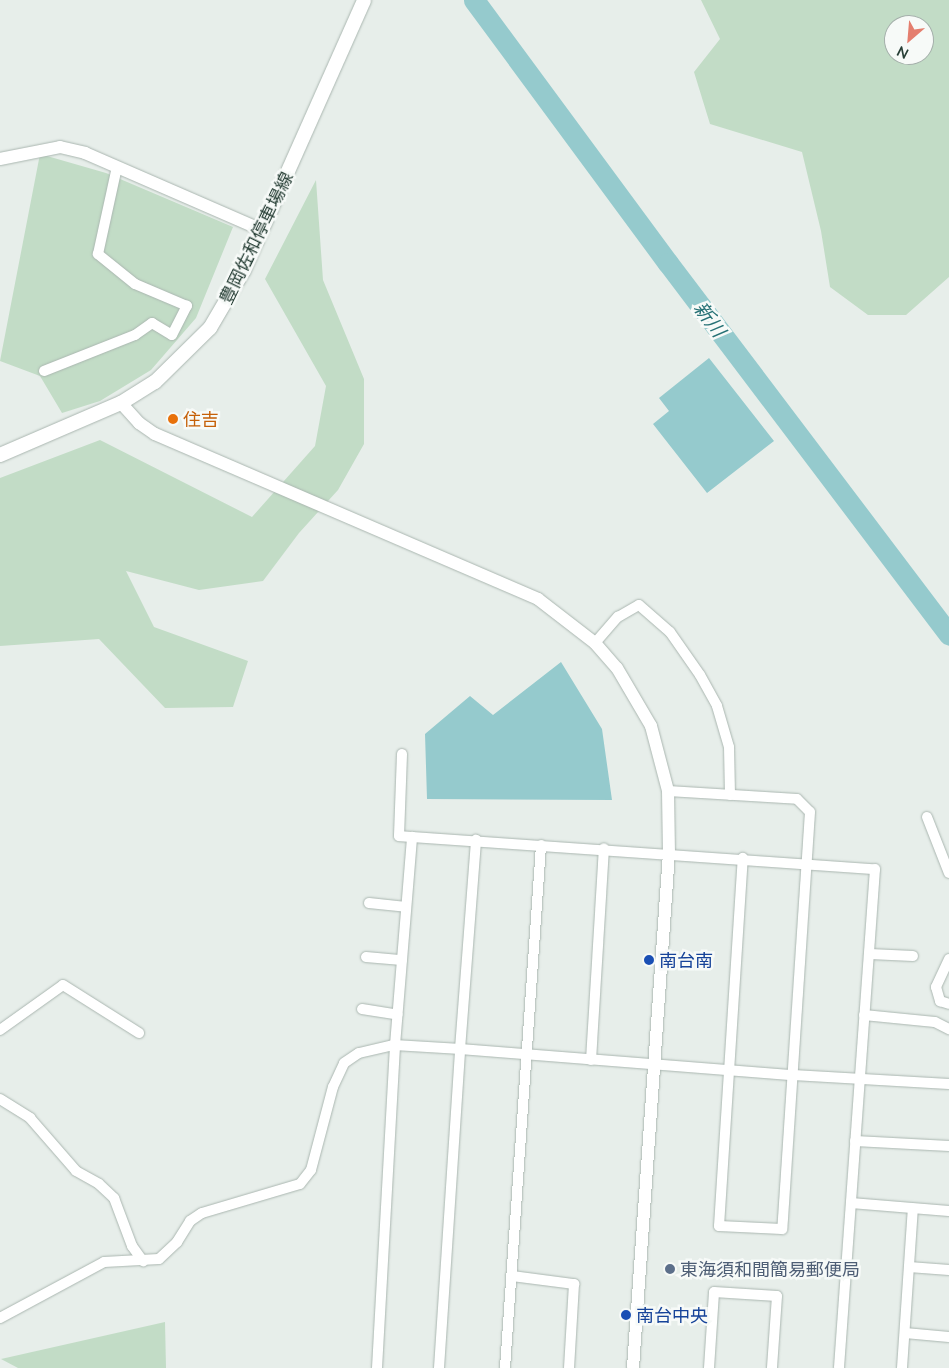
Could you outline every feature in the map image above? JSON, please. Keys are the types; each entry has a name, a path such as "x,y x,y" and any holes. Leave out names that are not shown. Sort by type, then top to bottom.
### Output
{"main road":[{"name":"豊岡佐和停車場線","path":"0,455 121,403 154,382 210,328 244,270 364,0"}],"street":[{"path":"0,159 60,147 117,167 262,230"},
{"path":"44,371 135,335 152,324 172,335 187,306 135,284 98,254 117,167"},
{"path":"121,403 138,423 155,434 511,585 566,618 595,643 616,668 651,726 668,791 669,853 633,1368"},
{"path":"595,643 618,617 639,605 670,632 700,675 716,706 729,747 730,795"},
{"path":"402,754 399,836 604,848 875,869 839,1368"},
{"path":"668,791 797,799 810,812 782,1229 719,1226 743,858"},
{"path":"927,817 949,873"},
{"path":"377,1368 395,1046 412,836"},
{"path":"439,1368 476,840"},
{"path":"505,1368 540,844"},
{"path":"591,1060 604,848"},
{"path":"369,903 406,907"},
{"path":"869,954 913,956"},
{"path":"366,957 402,960"},
{"path":"949,959 936,986 940,1001 949,1004"},
{"path":"0,1030 63,984 139,1033"},
{"path":"362,1009 398,1015"},
{"path":"864,1015 935,1022 949,1029"},
{"path":"0,1318 104,1262 159,1259 177,1242 190,1221 202,1213 300,1184 310,1170 334,1087 344,1063 359,1053 395,1046 460,1049 793,1075 949,1084"},
{"path":"0,1098 30,1118 76,1171 99,1184 114,1198 132,1246 143,1261"},
{"path":"856,1141 949,1146"},
{"path":"851,1203 949,1211"},
{"path":"902,1368 913,1208"},
{"path":"909,1267 949,1270"},
{"path":"512,1276 574,1284 569,1368"},
{"path":"709,1368 714,1292 778,1296 772,1368"},
{"path":"905,1333 949,1337"}],"green space":[{"path":"701,0 949,0 949,277 906,315 868,315 830,287 821,231 802,152 710,124 694,72 720,39"},
{"path":"40,154 106,173 233,227 196,318 151,370 100,401 62,413 40,376 0,361"},
{"path":"316,180 323,280 364,379 364,444 338,490 299,533 263,581 199,590 126,571 154,627 248,661 233,707 165,708 99,639 0,646 0,478 100,440 252,517 315,446 326,386 265,279"},
{"path":"165,1322 166,1368 18,1368 1,1359"}],"water":[{"path":"709,358 774,441 707,493 653,424 669,411 659,398"},
{"path":"561,662 602,729 612,800 427,799 425,734 470,696 493,715"}],"waterway":[{"name":"新川","path":"474,0 668,263 949,635"}],"place":[{"name":"住吉","path":"173,419"},
{"name":"南台南","path":"649,960"},
{"name":"東海須和間簡易郵便局","path":"670,1269"},
{"name":"南台中央","path":"626,1315"}]}
